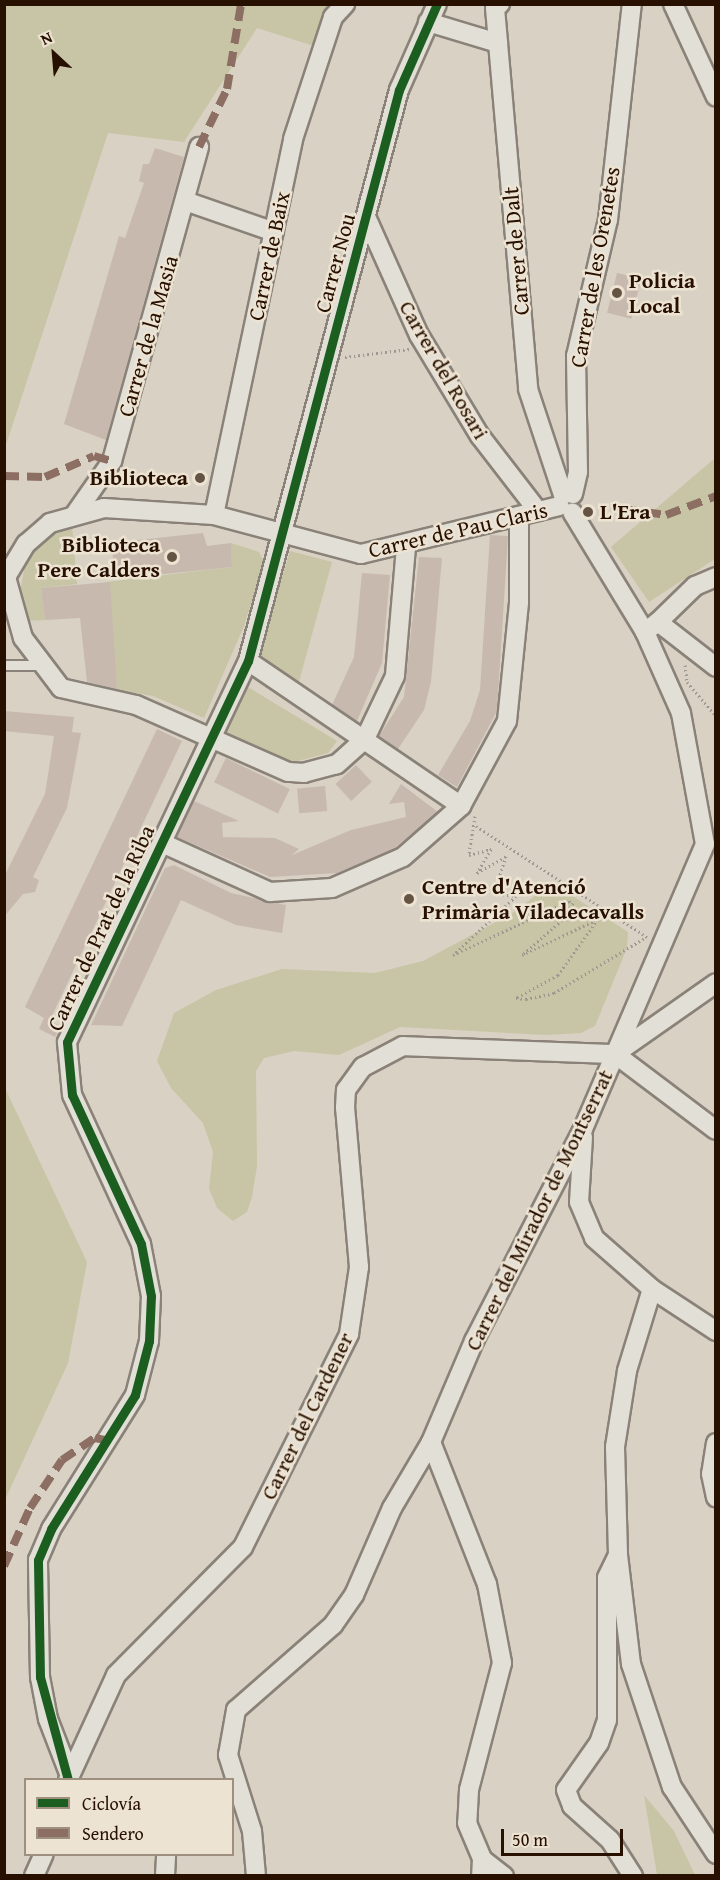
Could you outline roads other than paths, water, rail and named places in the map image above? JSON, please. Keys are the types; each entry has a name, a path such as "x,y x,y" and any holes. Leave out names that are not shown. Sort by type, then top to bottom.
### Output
{"street":[{"name":"Carrer de Baix","path":"214,515 293,139 333,17 345,4"},
{"name":"Carrer Nou","path":"280,536 367,219 399,90 437,4"},
{"name":"Carrer de Dalt","path":"500,4 495,8 528,389 567,502"},
{"name":"Carrer de les Orenetes","path":"567,502 578,472 576,356 608,220 632,4"},
{"path":"673,4 716,97"},
{"path":"428,22 498,43"},
{"name":"Carrer de la Masia","path":"75,514 112,461 199,147"},
{"path":"185,201 274,232"},
{"name":"Carrer del Rosari","path":"367,219 426,347 480,436 538,511"},
{"name":"Carrer de Pau Claris","path":"75,514 104,508 214,515 280,536 361,554 406,547 567,502"},
{"name":"Carrer del Mirador de Montserrat","path":"256,1875 252,1831 228,1755 230,1724 248,1695 343,1614 431,1442 474,1341 583,1129 705,844 681,713 652,627 567,502"},
{"path":"75,514 42,530 8,566 6,577 11,609 39,665 61,688 136,705 212,736 288,772 304,774 337,764 365,739 395,676 406,547"},
{"path":"162,843 270,892 332,888 403,857 469,807 507,721 519,602 519,516"},
{"name":"Carrer de Prat de la Riba","path":"71,1778 48,1719 40,1677 38,1560 51,1529 135,1395 149,1341 151,1296 141,1244 72,1095 67,1042 248,662 280,536"},
{"path":"716,577 695,586 652,627 716,667"},
{"path":"248,662 469,807"},
{"path":"716,984 615,1054 716,1130"},
{"name":"Carrer del Cardener","path":"71,1778 116,1675 243,1547 349,1334 359,1267 345,1108 346,1090 363,1067 403,1046 615,1054"},
{"path":"583,1129 579,1202 586,1227 652,1289 716,1331"},
{"path":"652,1289 627,1371 615,1448 618,1555 631,1664 672,1787 716,1854"},
{"path":"431,1442 487,1584 502,1663 469,1790 467,1822 482,1867 504,1875"},
{"path":"716,1443 711,1461 716,1497"},
{"path":"618,1555 606,1578 607,1720 599,1743 566,1790 572,1806 610,1840 633,1875"},
{"path":"34,1875 43,1856"},
{"path":"165,1875 166,1856"}],"lane":[{"path":"4,665 39,665"}],"place":[{"name":"Policia Local","path":"617,293"},
{"name":"Biblioteca","path":"200,478"},
{"name":"L'Era","path":"588,512"},
{"name":"Biblioteca Pere Calders","path":"172,557"},
{"name":"Centre d'Atenció Primària Viladecavalls","path":"409,899"}]}
